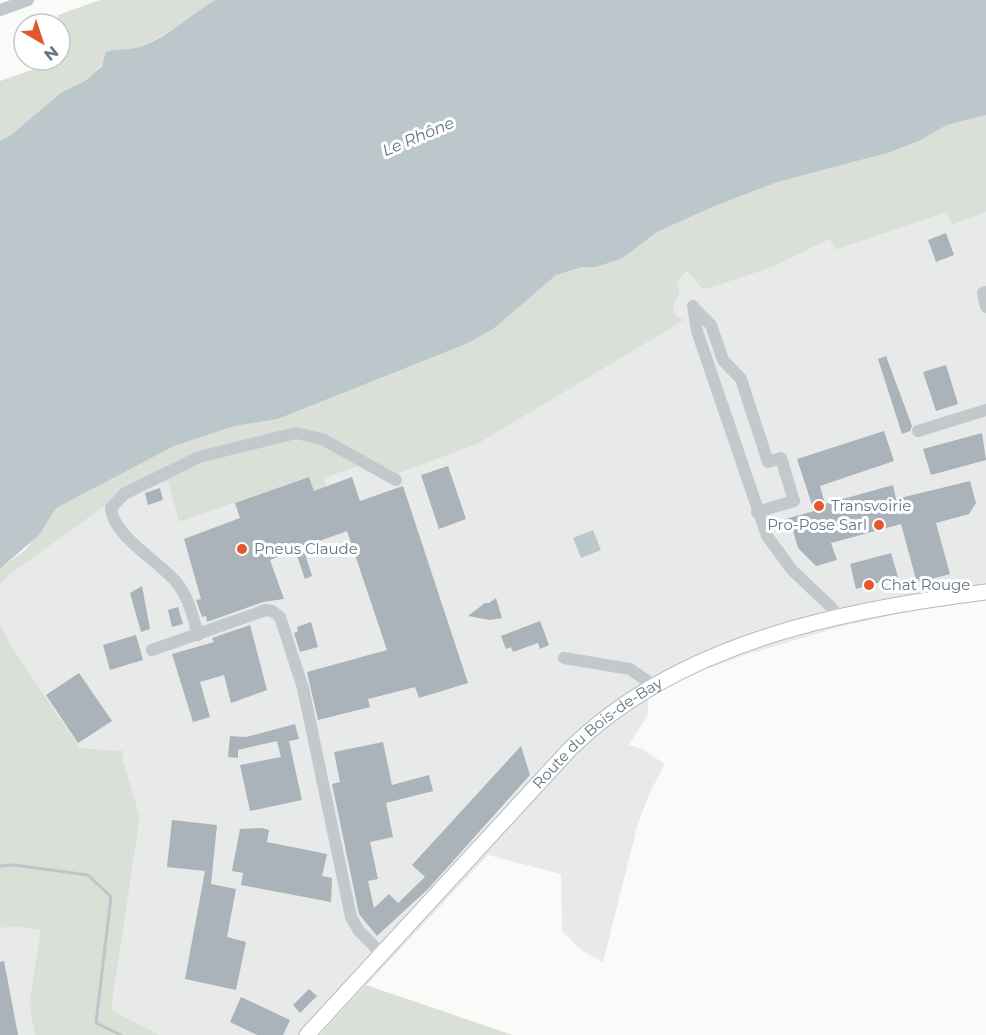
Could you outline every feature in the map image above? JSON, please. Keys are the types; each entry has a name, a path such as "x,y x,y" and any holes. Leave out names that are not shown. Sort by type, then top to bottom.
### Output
{"main road":[{"name":"Route du Bois-de-Bay","path":"307,1035 570,749 601,720 653,685 719,654 840,618 986,592"}],"street":[{"path":"0,10 28,0"},
{"path":"986,292 983,293 986,307"},
{"path":"757,512 794,501 781,458 768,462 741,379 723,360 711,325 693,306 697,331 757,512 767,536 792,570 840,618"},
{"path":"918,431 986,410"},
{"path":"198,635 189,604 179,585 116,526 111,508 119,498 153,478 199,457 296,433 322,439 396,480"},
{"path":"152,650 266,610 272,611 280,618 303,688 351,917 359,931 382,954"},
{"path":"564,658 630,669 653,685"}],"shaded area":[{"path":"100,0 215,0 191,19 144,46 106,61 85,81 62,92 12,134 0,141 0,81 26,72 72,72 72,12 66,12"},
{"path":"986,115 986,212 952,225 947,212 835,250 830,239 772,267 703,290 687,271 677,281 680,291 673,307 676,316 684,320 477,444 396,474 374,461 324,478 326,487 314,491 309,477 179,522 168,482 156,482 102,508 9,575 0,585 0,569 26,549 46,522 41,506 116,476 174,446 235,426 278,419 466,344 497,266 623,258 657,232 715,206 778,182 891,152 919,141 947,125"},
{"path":"947,212 952,225 986,212 986,600 906,612 839,627 745,655 685,677 648,698 648,714 629,745 642,749 665,764 649,794 638,824 603,962 581,950 562,931 561,874 488,855 320,1035 160,1035 111,1010 140,819 122,756 124,751 80,748 13,649 0,623 0,585 9,575 102,508 156,482 168,482 179,522 309,477 314,491 324,478 374,461 683,321 676,316 673,308 680,291 677,281 687,271 703,290 789,259 830,239 835,250"},
{"path":"0,623 13,649 80,748 124,751 122,756 140,818 111,1010 160,1035 35,1035 29,1004 41,930 0,928"},
{"path":"0,928 42,930 29,1004 35,1035 0,1035"},
{"path":"366,985 507,1033 513,1035 320,1035"}],"water":[{"name":"Le Rhône","path":"215,0 986,0 986,115 947,125 919,141 891,152 778,182 715,206 657,232 623,258 596,267 582,267 556,275 493,329 466,344 278,419 235,426 174,446 56,508 39,535 0,569 0,141 12,134 62,92 85,81 102,66 106,52 138,48 153,41"},
{"path":"593,530 601,550 581,558 573,538"}],"building":[{"path":"946,233 954,255 936,262 928,240"},
{"path":"886,356 912,426 910,431 902,434 878,359"},
{"path":"946,365 958,404 936,411 923,372"},
{"path":"884,431 894,461 820,486 825,504 893,485 896,499 970,481 976,503 969,514 936,523 950,574 917,583 901,524 831,543 837,560 816,566 798,548 792,527 777,531 775,522 814,511 797,459"},
{"path":"982,433 986,460 931,475 923,449"},
{"path":"448,466 466,519 439,529 421,475"},
{"path":"309,477 314,491 352,477 360,501 403,486 468,683 419,698 415,687 368,699 370,707 318,720 307,672 387,650 347,531 303,547 312,576 305,579 295,550 270,560 284,599 263,602 207,622 206,616 202,617 196,600 201,599 184,539 240,518 235,503"},
{"path":"160,488 163,500 148,505 145,493"},
{"path":"891,553 898,577 856,589 850,564"},
{"path":"142,586 150,629 141,632 130,593"},
{"path":"496,598 502,618 490,620 468,616 485,603"},
{"path":"178,607 183,624 172,627 168,610"},
{"path":"540,621 549,645 540,649 538,643 513,652 511,647 506,649 501,636"},
{"path":"311,622 318,647 300,652 294,633 298,631 297,627"},
{"path":"250,625 267,690 231,703 224,675 200,682 210,717 193,722 172,654 214,642 212,638"},
{"path":"136,635 143,660 110,670 103,645"},
{"path":"79,673 112,721 78,743 46,695"},
{"path":"295,724 299,739 289,741 302,800 250,811 240,765 281,757 277,741 238,750 238,758 228,757 230,736 246,737"},
{"path":"383,742 392,785 429,775 433,791 386,803 393,837 370,842 378,879 368,881 374,908 389,894 398,903 425,877 412,865 521,746 530,775 428,889 377,936 359,914 332,784 340,782 334,752"},
{"path":"172,820 217,825 211,884 236,889 227,937 246,942 236,990 185,979 205,871 167,867"},
{"path":"240,829 269,830 267,842 327,854 322,876 332,878 331,902 241,885 243,873 232,871"},
{"path":"4,961 18,1035 0,1035 0,962"},
{"path":"309,989 317,996 300,1013 293,1005"},
{"path":"241,997 290,1020 283,1035 257,1035 230,1022"}],"waterway":[{"path":"0,866 14,865 88,875 111,897 96,1023 121,1035"}],"place":[{"name":"Transvoirie","path":"819,506"},
{"name":"Pro-Pose Sarl","path":"879,525"},
{"name":"Pneus Claude","path":"242,549"},
{"name":"Chat Rouge","path":"869,585"}]}
